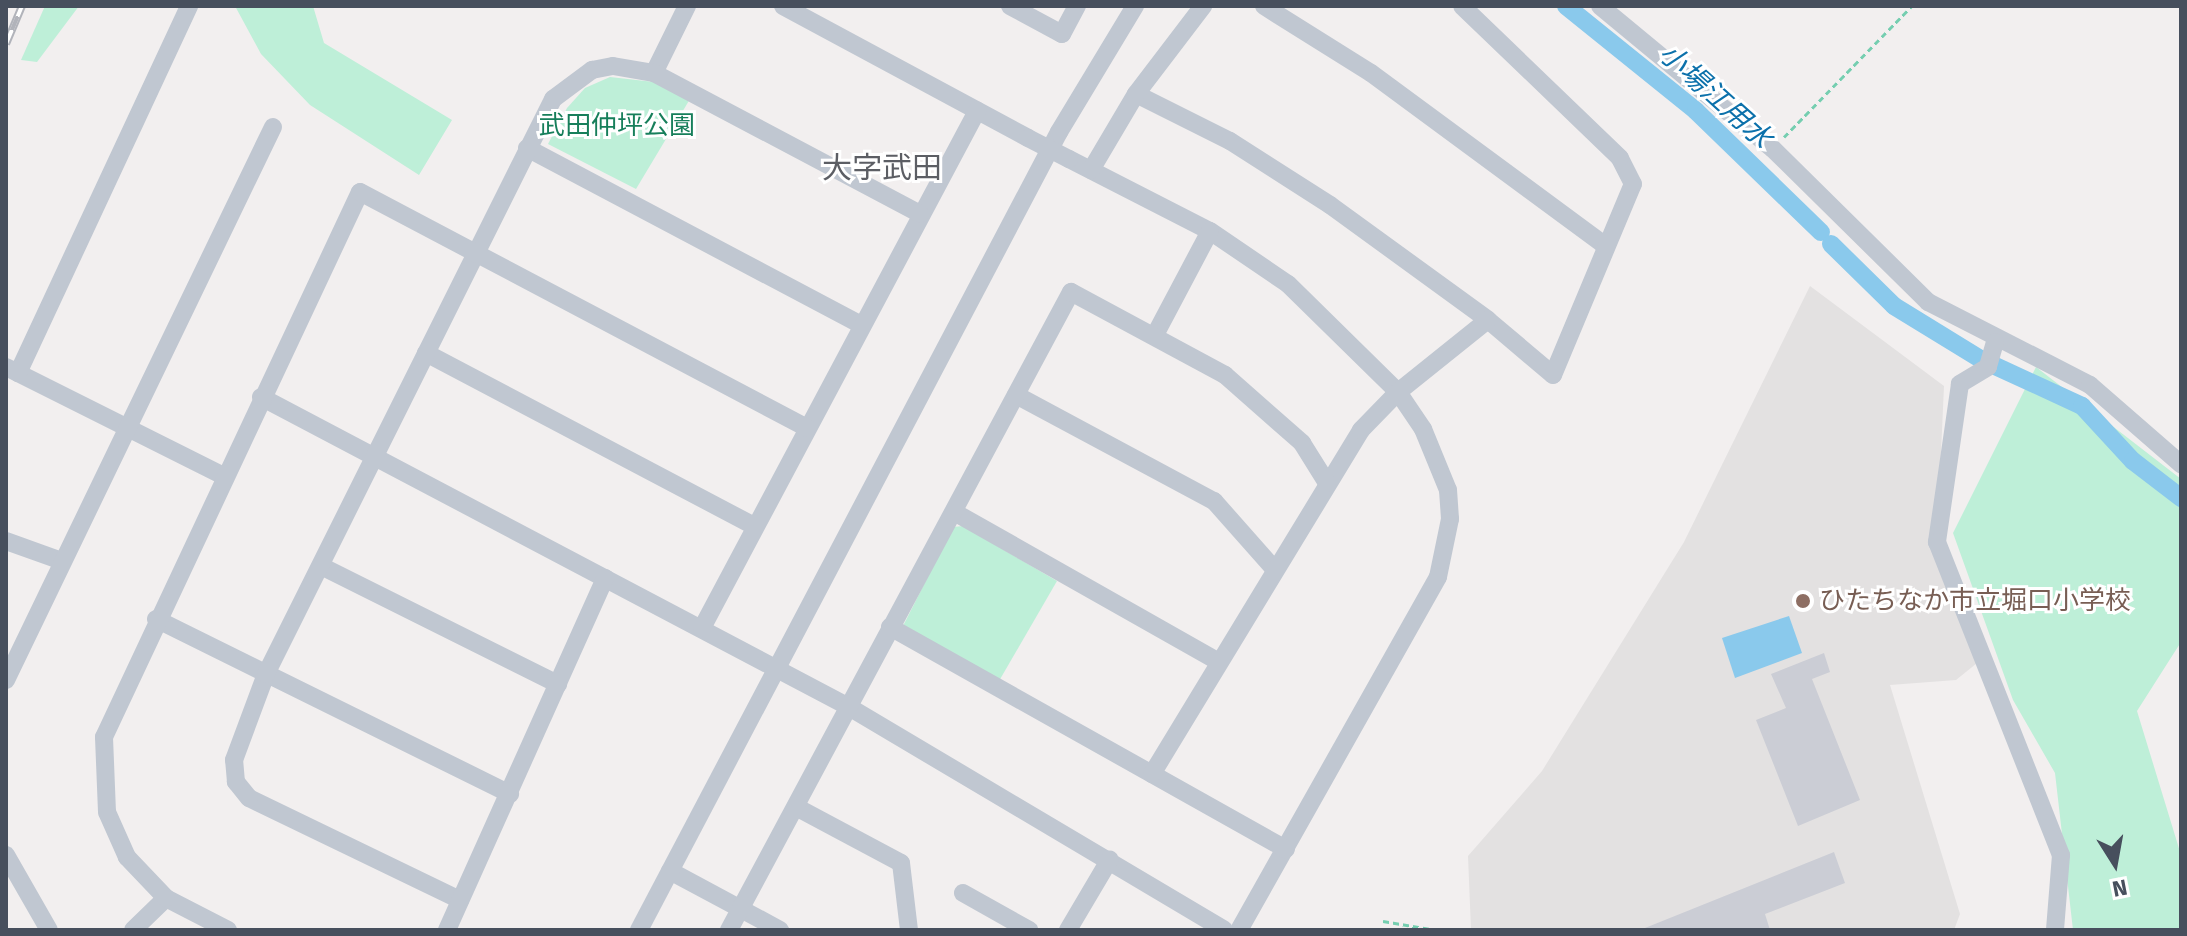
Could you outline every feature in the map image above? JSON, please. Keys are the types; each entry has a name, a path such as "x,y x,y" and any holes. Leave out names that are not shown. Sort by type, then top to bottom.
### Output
{"street":[{"path":"189,6 12,370 224,476"},
{"path":"654,73 687,6"},
{"path":"783,6 1028,138 1210,231 1288,284 1398,392 1438,459 1448,490 1447,546 1438,577 1239,930"},
{"path":"1010,6 1062,34 1077,6"},
{"path":"639,930 1059,132 1135,6"},
{"path":"1091,170 1136,94 1203,6"},
{"path":"1264,6 1371,73 1606,246"},
{"path":"1136,94 1255,157 1488,320 1553,375 1633,184 1620,158 1462,6"},
{"path":"1600,6 1773,149 1928,302 1995,342 2090,385 2181,464"},
{"path":"460,900 242,790 234,760 266,674 553,99 571,81 613,66 654,73 920,214"},
{"path":"702,628 860,324 977,111"},
{"path":"6,680 59,560 273,127"},
{"path":"527,148 860,324"},
{"path":"228,930 166,898 127,857 103,787 109,716 360,192 807,428"},
{"path":"1156,333 1210,231"},
{"path":"729,930 1071,292 1156,333 1262,405 1302,443 1327,483"},
{"path":"1152,774 1216,660 1361,430 1398,392 1488,320"},
{"path":"1995,342 1988,367 1960,384 1937,542 2061,855 2055,930"},
{"path":"426,353 754,526"},
{"path":"1016,395 1214,501 1275,570"},
{"path":"261,397 849,707 1110,859 1224,930"},
{"path":"954,512 1216,660"},
{"path":"6,541 59,560"},
{"path":"321,566 558,684"},
{"path":"447,930 605,578"},
{"path":"156,619 510,794"},
{"path":"890,627 1286,849"},
{"path":"796,807 901,863 909,930"},
{"path":"6,856 49,930"},
{"path":"1068,930 1110,859"},
{"path":"670,871 780,930"},
{"path":"963,893 1029,930"},
{"path":"133,930 166,898"}],"path":[{"path":"1773,149 1912,6"},
{"path":"1383,921 1436,930"}],"shaded area":[{"name":"ひたちなか市立堀口小学校","path":"1810,286 1944,386 1937,542 1982,659 1956,680 1890,685 1960,914 1954,930 1471,930 1468,856 1542,771 1684,542"}],"green space":[{"path":"45,6 79,6 37,62 21,60"},
{"path":"235,6 313,6 324,43 452,120 419,175 310,105 261,54"},
{"name":"武田仲坪公園","path":"610,77 654,82 690,99 636,189 548,144 567,108 585,88"},
{"path":"2036,367 2181,479 2181,642 2137,711 2181,855 2181,930 2073,930 2055,773 2013,700 1953,533"},
{"path":"963,526 1057,581 999,681 903,626 953,527"}],"water":[{"path":"1789,616 1802,653 1735,678 1722,638"}],"building":[{"path":"1824,653 1830,672 1812,679 1860,800 1798,826 1756,720 1786,708 1771,674"},
{"path":"1834,852 1845,883 1765,914 1770,930 1640,930"}],"waterway":[{"name":"小場江用水","path":"1566,6 1696,111 1821,232"},
{"name":"小場江用水","path":"1831,244 1894,306 1982,360"},
{"name":"小場江用水","path":"1993,365 2082,406 2133,461 2181,498"}],"railway":[{"path":"6,44 22,6"}],"place":[{"name":"ひたちなか市立堀口小学校","path":"1803,601"}],"district":[{"name":"大字武田","path":"882,168"}]}
